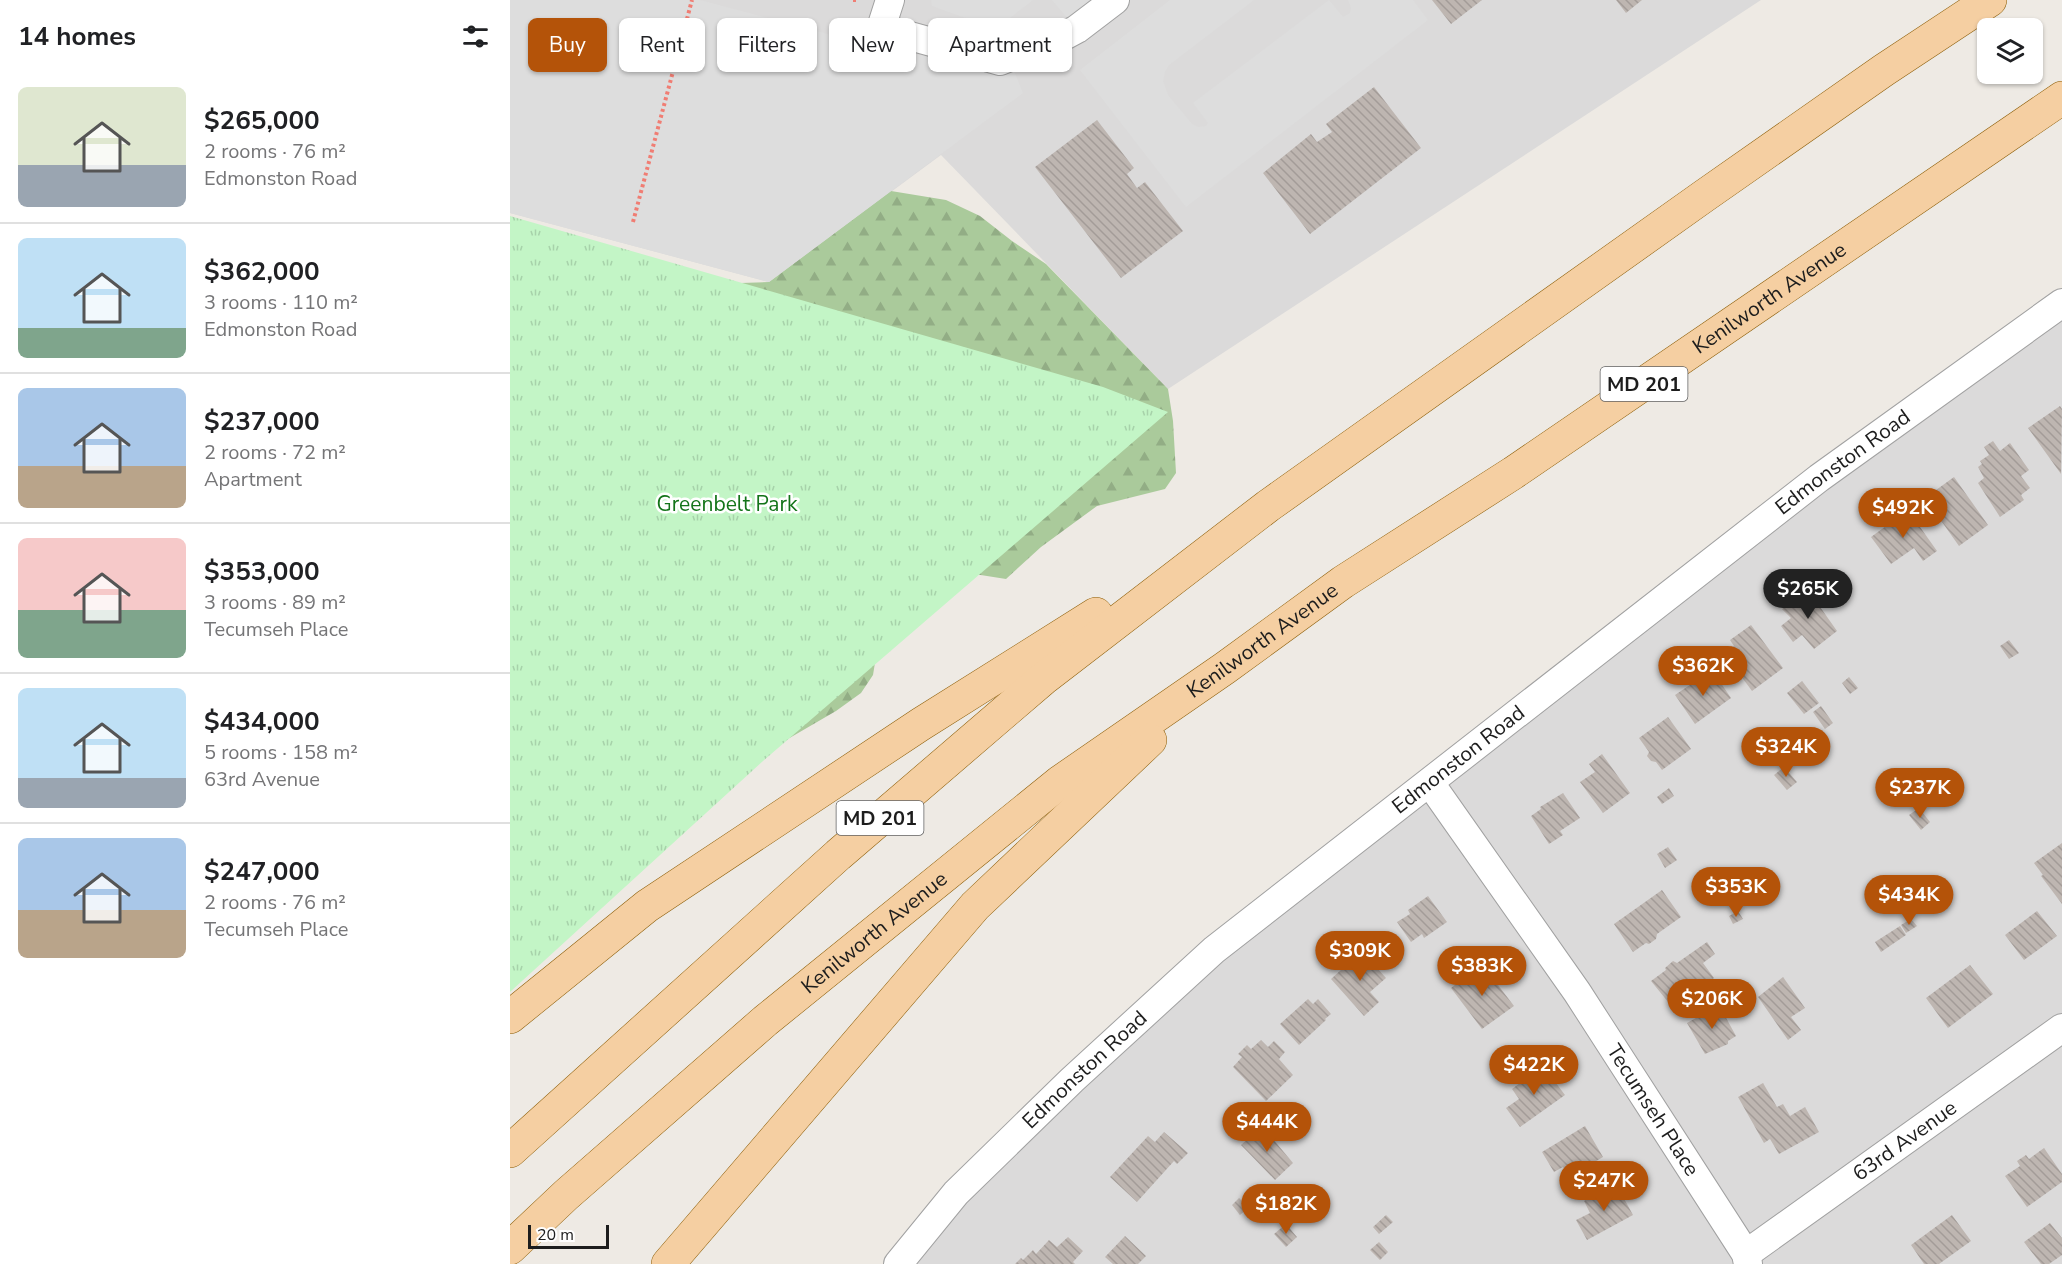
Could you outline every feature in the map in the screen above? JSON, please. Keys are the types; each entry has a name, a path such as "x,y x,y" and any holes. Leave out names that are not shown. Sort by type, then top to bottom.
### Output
{"main road":[{"name":"MD 201","path":"510,1151 838,855 1034,686 1268,506 1884,70 1990,0"},
{"name":"Kenilworth Avenue","path":"510,1248 566,1195 747,1036 1060,782 1225,668 1343,582 1513,473 2062,98"},
{"path":"510,1017 647,906 921,724 1268,506"},
{"path":"668,1264 975,906 1225,668"}],"street":[{"path":"890,0 881,28 1000,61 1064,36 1115,0"},
{"name":"Edmonston Road","path":"898,1264 956,1193 1072,1080 1214,950 1819,478 2062,303"},
{"name":"Tecumseh Place","path":"1430,783 1577,992 1747,1259"},
{"name":"63rd Avenue","path":"1747,1259 2062,1028"}],"path":[{"path":"633,222 693,0"}],"shaded area":[{"path":"510,0 1761,0 1168,389 941,155 769,282 510,213"},
{"path":"510,0 700,0 768,18 717,18 717,72 817,72 817,31 829,34 829,72 916,72 916,54 928,57 928,72 1015,73 1023,93 769,282 510,213"},
{"path":"931,0 1033,0 1010,18 965,18 932,6"},
{"path":"1052,0 1115,0 1077,29 1072,23 1072,18 1068,18"},
{"path":"1170,0 1254,0 1169,65 1165,72 1163,81 1168,95 1192,124 1198,127 1206,126 1208,123 1193,103 1329,0 1343,17 1350,13 1348,0 1413,0 1428,20 1186,207 1080,70"},
{"path":"2062,303 2062,1264 898,1264 1214,950"}],"green space":[{"path":"891,191 946,200 980,216 1046,264 1168,389 1173,421 1176,473 1165,489 1097,506 1041,547 1006,579 968,573 881,626 873,675 861,693 836,711 738,768 710,284 769,282"},
{"name":"Greenbelt Park","path":"510,216 1103,387 1168,412 763,761 510,992"}],"building":[{"path":"1432,0 1482,0 1451,24"},
{"path":"1616,0 1642,0 1626,13"},
{"path":"1374,87 1421,148 1310,234 1263,173 1311,134 1317,142 1332,132 1326,124"},
{"path":"1097,120 1134,168 1127,174 1137,188 1145,182 1183,231 1121,278 1035,167"},
{"path":"2060,406 2062,409 2061,474 2028,428"},
{"path":"1993,441 2000,451 2010,443 2029,470 2021,476 2030,488 2021,495 2024,500 2000,517 1978,483 1984,478 1978,467 1982,464 1980,461 1989,455 1984,447"},
{"path":"1954,477 1988,525 1959,546 1925,498"},
{"path":"1908,510 1937,551 1923,561 1914,548 1891,564 1871,537"},
{"path":"1806,587 1837,631 1814,649 1802,635 1793,642 1781,626 1791,618 1782,609 1801,595 1798,592"},
{"path":"1751,625 1783,668 1752,691 1724,653 1734,646 1730,640"},
{"path":"2009,640 2019,653 2009,659 2000,646"},
{"path":"1712,670 1731,698 1695,724 1675,695"},
{"path":"1849,677 1858,688 1850,694 1842,683"},
{"path":"1802,681 1819,703 1804,714 1787,693"},
{"path":"1821,706 1833,723 1825,729 1813,712"},
{"path":"1668,717 1691,749 1662,770 1647,756 1649,752 1639,738"},
{"path":"1602,754 1630,793 1603,813 1580,782 1595,772 1589,764"},
{"path":"1784,767 1797,782 1787,790 1774,775"},
{"path":"1947,780 1954,792 1944,799 1936,787"},
{"path":"1669,788 1674,796 1662,804 1657,797"},
{"path":"1563,793 1580,818 1560,831 1563,835 1549,844 1531,816 1541,809 1540,807"},
{"path":"1919,808 1930,822 1921,830 1909,815"},
{"path":"2062,843 2062,904 2034,863"},
{"path":"1668,847 1677,860 1665,868 1657,854"},
{"path":"1662,890 1681,917 1657,934 1656,939 1633,952 1614,924"},
{"path":"1428,896 1447,922 1424,938 1422,934 1411,942 1397,922 1410,914 1408,910"},
{"path":"1738,911 1743,919 1733,924 1729,916"},
{"path":"2037,911 2057,936 2024,960 2005,935"},
{"path":"1911,919 1917,926 1906,933 1901,925"},
{"path":"1900,926 1906,935 1881,952 1875,942"},
{"path":"1707,942 1715,954 1703,963 1714,978 1673,1008 1651,981 1666,970 1665,968 1673,961 1677,963"},
{"path":"1362,951 1386,978 1370,992 1379,1002 1364,1016 1331,979"},
{"path":"1482,964 1514,1006 1482,1029 1451,988"},
{"path":"1970,965 1993,994 1948,1028 1926,998"},
{"path":"1783,977 1805,1008 1791,1017 1801,1030 1788,1040 1758,997"},
{"path":"1308,999 1313,1004 1318,999 1331,1014 1299,1045 1280,1024"},
{"path":"1719,1005 1736,1036 1728,1041 1728,1044 1705,1054 1687,1023"},
{"path":"1261,1040 1268,1047 1274,1041 1285,1052 1279,1059 1293,1075 1266,1101 1233,1067 1242,1057 1238,1054 1247,1045 1251,1049"},
{"path":"1543,1066 1565,1095 1520,1127 1506,1108 1519,1099 1512,1089"},
{"path":"1763,1083 1777,1107 1783,1104 1790,1116 1805,1107 1819,1132 1779,1154 1770,1139 1764,1143 1738,1097"},
{"path":"1262,1126 1293,1163 1275,1180 1241,1145"},
{"path":"1585,1126 1603,1157 1569,1177 1563,1167 1554,1172 1542,1152"},
{"path":"1164,1132 1188,1153 1177,1164 1174,1161 1137,1202 1110,1177 1148,1136 1155,1142"},
{"path":"2044,1148 2062,1174 2062,1182 2027,1207 2005,1176 2020,1166 2017,1161 2026,1155 2029,1159"},
{"path":"1616,1184 1633,1215 1587,1240 1576,1220 1590,1213 1584,1201"},
{"path":"1239,1198 1248,1208 1240,1215 1232,1205"},
{"path":"1386,1215 1393,1222 1379,1234 1373,1227"},
{"path":"1952,1215 1971,1241 1939,1264 1924,1264 1911,1245"},
{"path":"2050,1223 2062,1238 2062,1255 2049,1264 2041,1264 2024,1242"},
{"path":"1286,1224 1297,1237 1286,1247 1274,1234"},
{"path":"1125,1236 1146,1256 1138,1264 1113,1264 1105,1257"},
{"path":"1068,1237 1083,1251 1073,1262 1075,1264 1015,1264 1033,1250 1036,1254 1049,1240 1057,1247"},
{"path":"1379,1242 1388,1252 1380,1260 1370,1250"}]}
